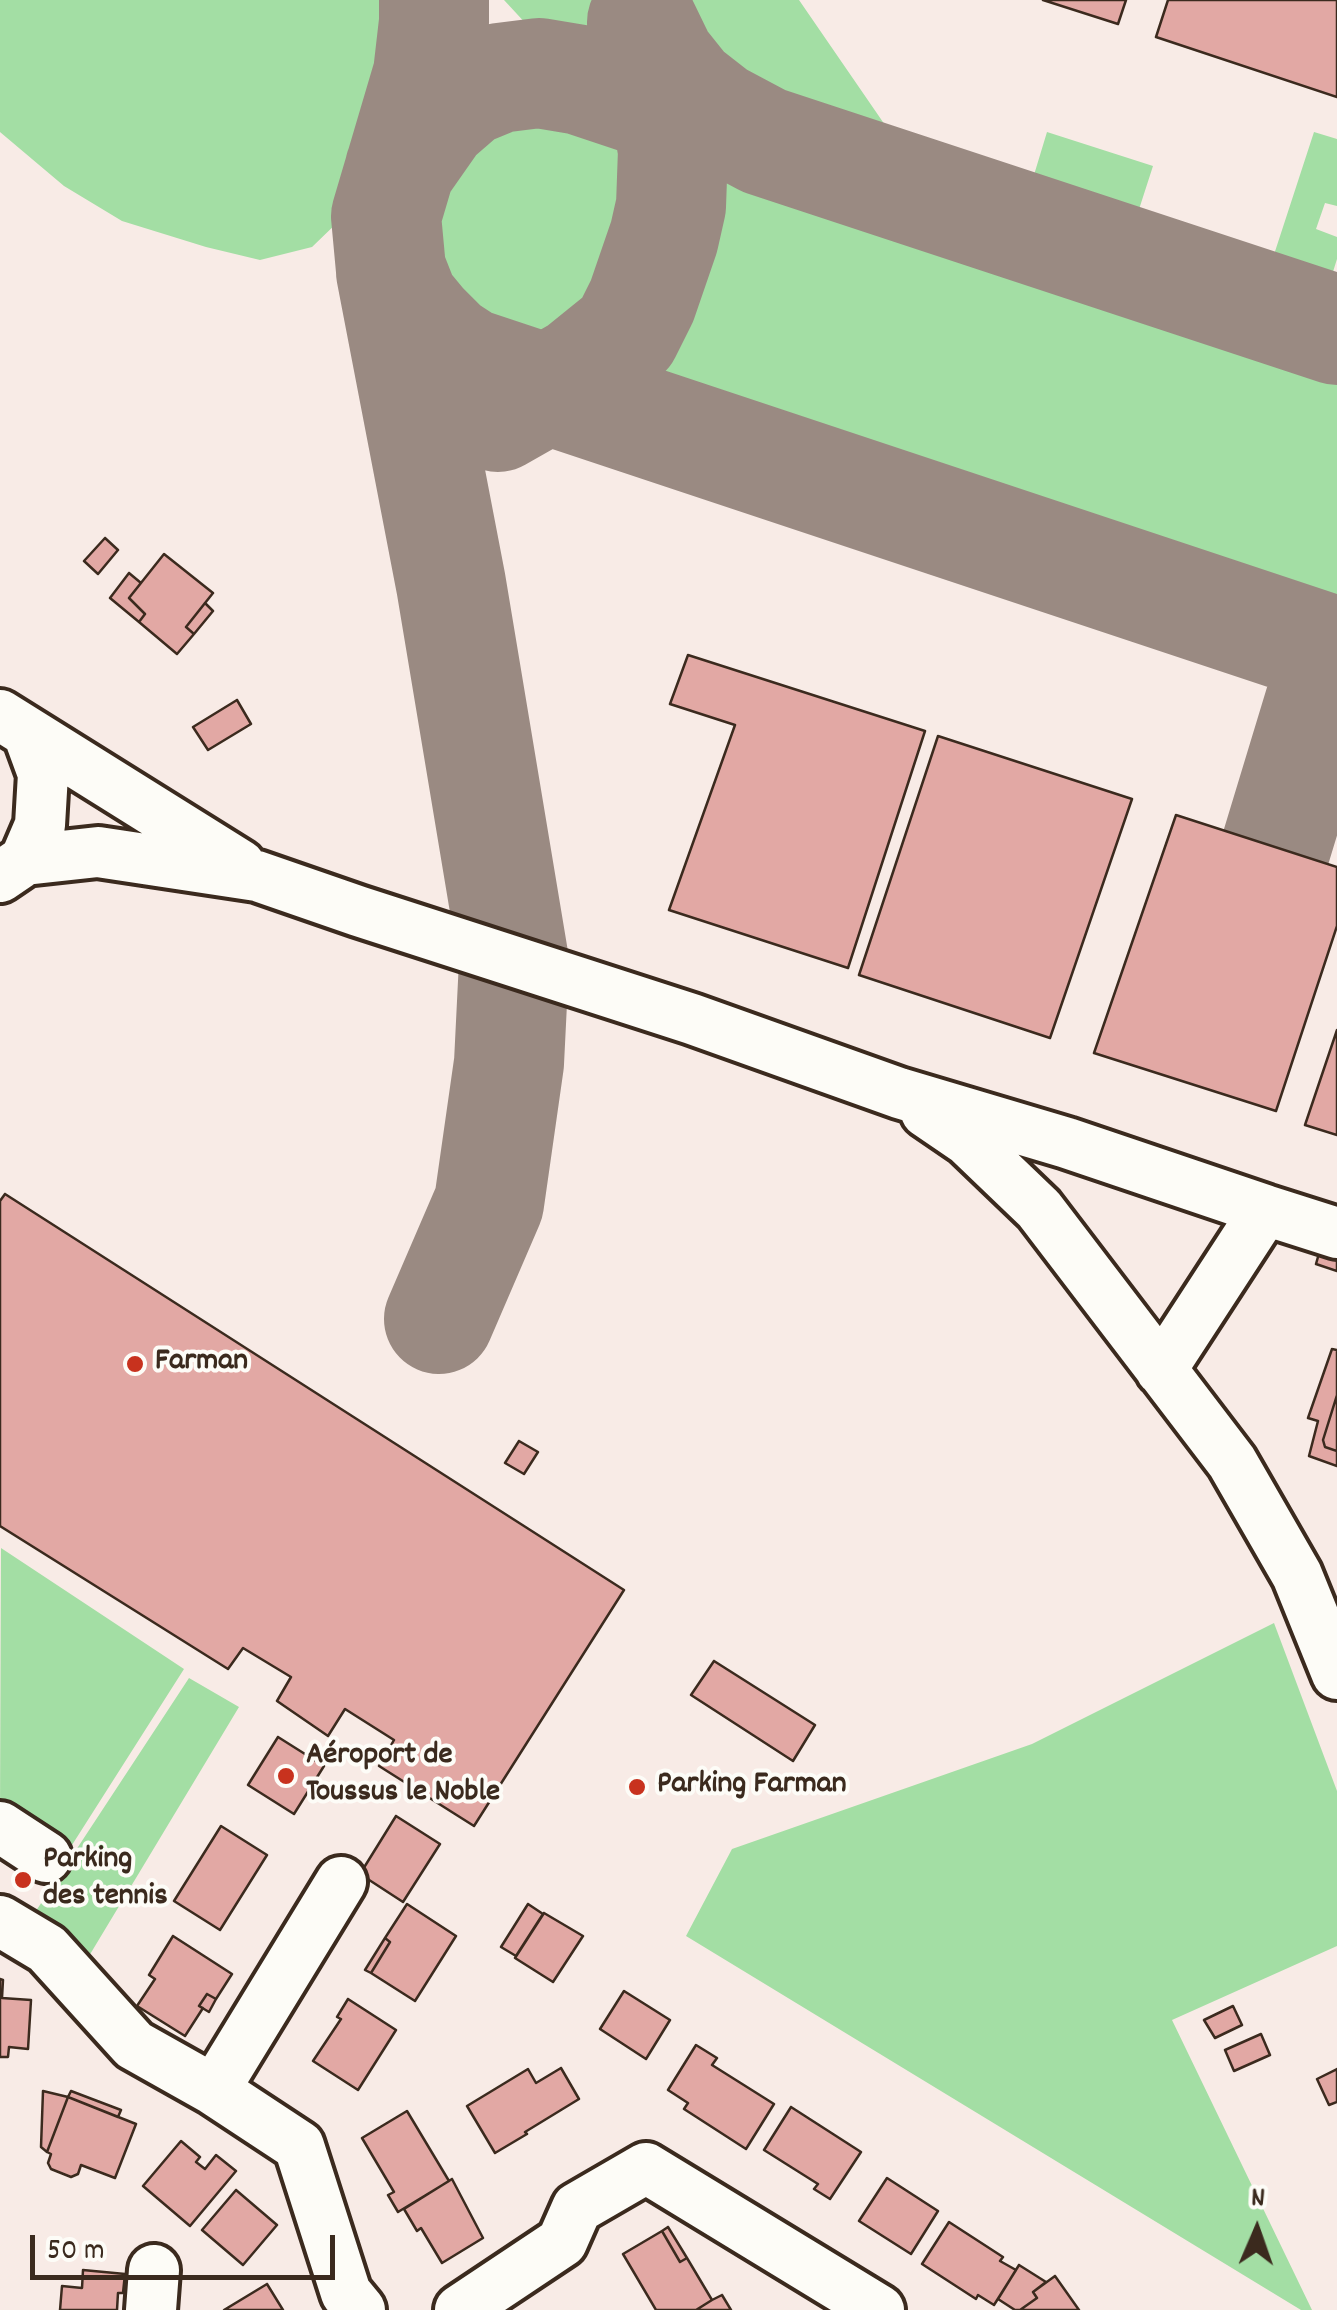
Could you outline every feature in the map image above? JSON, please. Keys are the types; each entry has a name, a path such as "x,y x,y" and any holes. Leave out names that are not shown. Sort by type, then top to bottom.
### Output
{"street":[{"path":"9,729 43,774 40,825 12,868"},
{"path":"9,729 257,876"},
{"path":"12,868 98,852 257,876 692,1019 899,1092 1067,1142 1337,1233"},
{"path":"899,1092 967,1140 1039,1209 1232,1462 1297,1574 1337,1674"},
{"path":"1161,1370 1265,1210"},
{"path":"0,1827 46,1857"},
{"path":"214,2090 341,1882"},
{"path":"0,1920 47,1950 134,2045 214,2090 299,2146 346,2293 360,2310"},
{"path":"460,2310 562,2242 577,2208 646,2168 880,2310"}],"green space":[{"path":"0,0 382,0 393,67 385,120 370,167 341,219 312,247 260,260 122,221 64,186 0,132"},
{"path":"504,0 608,0 612,26 602,42 588,51 571,49 549,41 529,27"},
{"path":"672,0 799,0 896,141 899,156 765,110 733,92 707,71 682,34"},
{"path":"558,111 612,128 638,162 647,192 646,216 612,307 588,336 562,350 541,355 514,353 455,315 432,283 425,251 427,209 450,164 483,128 504,116"},
{"path":"1047,132 1153,166 1132,231 1027,198"},
{"path":"1314,132 1337,139 1337,206 1325,203 1316,229 1337,237 1337,259 1326,294 1267,276"},
{"path":"737,173 760,175 1337,366 1337,623 670,402 657,389 656,373 722,183"},
{"path":"1,1548 184,1669 65,1856 0,1812"},
{"path":"1274,1623 1337,1791 1337,1946 1172,2020 1312,2310 1301,2310 686,1936 732,1849 1032,1744"},
{"path":"189,1678 239,1707 86,1961 32,1917"}],"building":[{"path":"1043,0 1126,0 1118,24"},
{"path":"1168,0 1337,0 1337,97 1156,37"},
{"path":"105,538 118,550 98,574 84,561"},
{"path":"164,554 213,593 186,627 194,634 177,654 139,622 145,614 129,598"},
{"path":"129,573 141,583 129,598 145,614 139,622 110,598"},
{"path":"205,603 213,611 194,634 186,627"},
{"path":"688,655 925,731 848,968 669,910 735,725 670,704"},
{"path":"237,700 251,724 208,750 193,727"},
{"path":"938,736 1132,799 1050,1038 859,975"},
{"path":"1176,815 1337,867 1337,926 1276,1111 1094,1053"},
{"path":"1337,1030 1337,1135 1305,1125"},
{"name":"Farman","path":"5,1194 624,1590 474,1826 379,1766 394,1740 345,1709 328,1736 277,1701 291,1677 243,1648 228,1669 0,1526 0,1201"},
{"path":"1325,1232 1337,1236 1337,1271 1316,1264"},
{"path":"1332,1349 1337,1350 1337,1395 1323,1440 1325,1447 1337,1451 1337,1466 1309,1456 1318,1421 1308,1418"},
{"path":"1337,1395 1337,1451 1325,1447 1323,1440"},
{"path":"519,1441 538,1452 524,1474 505,1463"},
{"path":"714,1661 815,1725 793,1761 691,1695"},
{"name":"Aéroport de Toussus le Noble","path":"278,1737 324,1766 294,1814 248,1785"},
{"path":"396,1816 440,1844 403,1902 360,1874"},
{"path":"221,1826 267,1855 220,1930 174,1901"},
{"path":"407,1904 456,1936 415,2001 371,1973 390,1942 385,1938"},
{"path":"528,1904 543,1914 516,1956 501,1947"},
{"path":"544,1913 583,1936 553,1982 515,1958"},
{"path":"173,1936 232,1974 216,1999 207,1994 185,2036 137,2006 155,1979 149,1975"},
{"path":"385,1938 390,1942 371,1973 365,1970"},
{"path":"0,1979 2,1998 31,2000 28,2049 9,2047 8,2057 0,2057"},
{"path":"624,1991 670,2020 646,2059 600,2029"},
{"path":"207,1994 216,1999 209,2012 199,2006"},
{"path":"348,1999 396,2030 358,2090 313,2061 341,2019 337,2017"},
{"path":"1233,2006 1242,2025 1215,2038 1204,2020"},
{"path":"1261,2034 1270,2055 1234,2071 1225,2050"},
{"path":"696,2045 717,2058 712,2065 774,2104 746,2149 684,2109 688,2103 668,2090"},
{"path":"561,2068 579,2099 495,2153 467,2106 528,2069 536,2083"},
{"path":"1337,2069 1337,2102 1329,2105 1317,2079"},
{"path":"43,2091 68,2097 47,2152 41,2147"},
{"path":"71,2091 121,2110 118,2117 68,2097"},
{"path":"68,2097 136,2124 115,2178 81,2165 78,2174 71,2177 51,2169 51,2154 47,2152"},
{"path":"791,2107 861,2152 830,2199 814,2189 818,2184 764,2150"},
{"path":"407,2111 449,2181 398,2212 388,2195 394,2192 362,2138"},
{"path":"181,2141 200,2157 196,2162 205,2169 216,2155 236,2171 190,2226 143,2186"},
{"path":"887,2178 938,2211 911,2254 859,2221"},
{"path":"452,2179 483,2238 442,2263 404,2209"},
{"path":"236,2190 277,2225 243,2265 202,2230"},
{"path":"949,2222 1016,2270 994,2305 978,2295 976,2299 922,2264"},
{"path":"668,2227 687,2258 680,2262 662,2231"},
{"path":"662,2231 680,2262 687,2258 712,2300 696,2310 656,2310 623,2254"},
{"path":"1019,2265 1046,2282 1033,2292 1037,2298 1015,2310 998,2299"},
{"path":"83,2270 125,2274 117,2310 60,2310 62,2286 82,2288"},
{"path":"1055,2276 1079,2310 1020,2310 1037,2298 1033,2292"},
{"path":"267,2284 283,2310 224,2310"},
{"path":"722,2295 731,2310 696,2310 712,2300"}],"taxiway":[{"path":"434,0 428,74 386,216 391,270 404,303 445,348 468,363 1337,652"},
{"path":"642,22 661,61 685,91 717,116 764,141 1337,330"},
{"path":"498,417 579,371 626,333 642,301 671,206 673,150 663,95 644,31"},
{"path":"400,168 435,118 465,92 499,78 539,73 581,80 722,127"},
{"path":"391,272 451,584 514,962 509,1063 489,1203 439,1319"},
{"path":"1276,847 1327,679 1337,664"}],"place":[{"name":"Farman","path":"135,1364"},
{"name":"Aéroport de Toussus le Noble","path":"286,1776"},
{"name":"Parking Farman","path":"637,1787"},
{"name":"Parking des tennis","path":"23,1880"}]}
